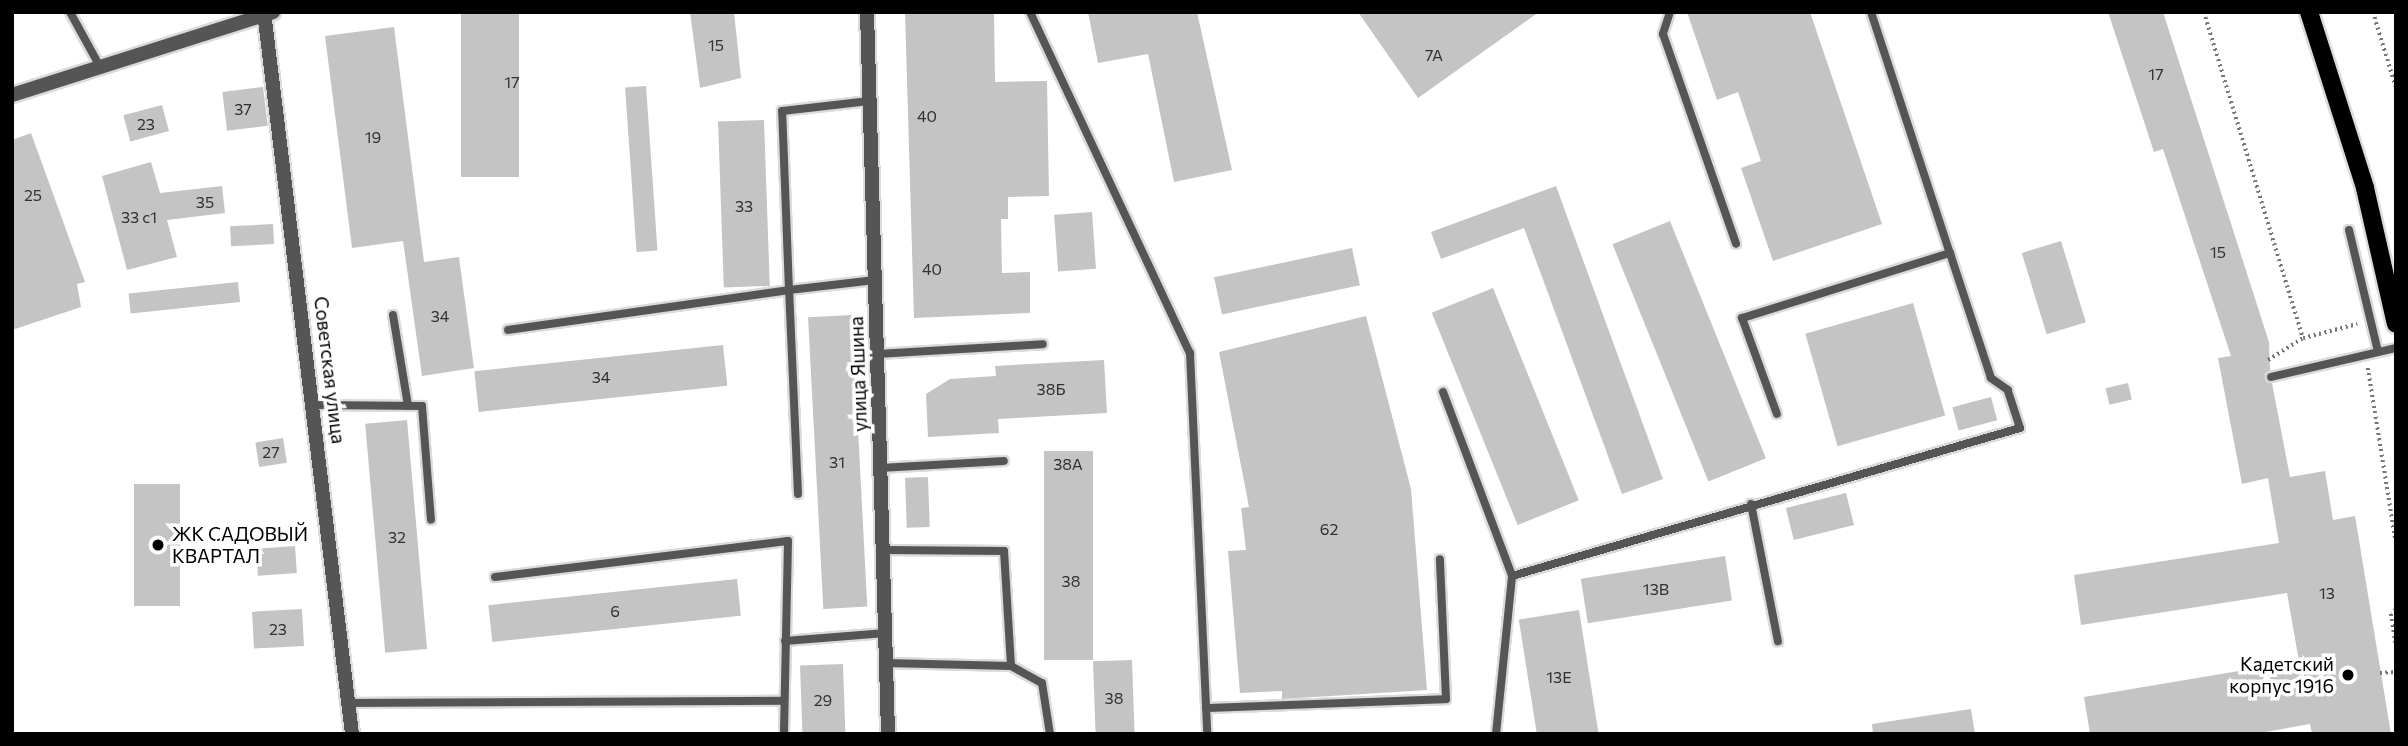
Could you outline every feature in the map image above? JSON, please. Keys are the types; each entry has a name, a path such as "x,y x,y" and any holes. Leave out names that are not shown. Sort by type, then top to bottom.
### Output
{"main road":[{"path":"2309,12 2365,188 2396,324"}],"street":[{"name":"улица Яшина","path":"867,12 888,734"},
{"path":"12,95 268,13"},
{"name":"Советская улица","path":"268,13 352,734"}],"lane":[{"path":"71,12 99,65"},
{"path":"1030,12 1190,353 1207,734"},
{"path":"1670,12 1663,34 1736,244"},
{"path":"1512,576 1751,504 2020,428 2008,390 1992,377 1871,12"},
{"path":"798,494 782,111 869,101"},
{"path":"2349,230 2378,352"},
{"path":"1777,414 1742,318 1950,253"},
{"path":"508,330 875,280"},
{"path":"393,314 408,406"},
{"path":"877,354 1043,345"},
{"path":"2271,377 2396,348"},
{"path":"1443,392 1512,576 1496,734"},
{"path":"315,405 422,406 431,520"},
{"path":"880,468 1004,461"},
{"path":"1751,504 1778,641"},
{"path":"495,577 788,541 784,734"},
{"path":"883,550 1004,551 1011,666"},
{"path":"1206,708 1446,699 1440,559"},
{"path":"785,641 886,634"},
{"path":"886,663 1011,666 1042,683 1050,734"},
{"path":"349,703 783,701"}],"path":[{"path":"2204,12 2303,338"},
{"path":"2373,12 2396,87"},
{"path":"2267,359 2303,338 2361,323 2396,542"},
{"path":"2396,610 2391,614 2396,647"},
{"path":"2380,673 2396,672"}],"building":[{"path":"461,12 519,12 519,177 461,177"},
{"path":"690,12 734,12 741,78 700,88"},
{"path":"905,12 994,12 995,82 1047,81 1049,196 1008,197 1008,219 1001,219 1002,273 1030,272 1030,313 914,318"},
{"path":"1088,12 1197,12 1232,170 1174,182 1148,54 1098,63"},
{"path":"1358,12 1539,12 1418,98"},
{"path":"1687,12 1810,12 1882,224 1773,261 1741,168 1761,161 1738,92 1717,100"},
{"path":"2108,12 2163,12 2269,342 2270,371 2265,378 2272,383 2290,477 2325,471 2333,520 2355,516 2391,734 2312,734 2310,724 2255,734 2090,734 2084,697 2299,661 2287,593 2081,625 2074,575 2279,543 2268,478 2242,484 2218,358 2231,356 2163,149 2154,152"},
{"path":"394,27 424,262 459,257 474,368 422,376 403,241 352,248 325,36"},
{"path":"646,86 658,251 637,252 625,87"},
{"path":"263,87 268,126 227,131 222,92"},
{"path":"162,105 169,131 130,141 123,115"},
{"path":"764,120 770,286 724,288 718,122"},
{"path":"31,133 85,282 77,284 81,307 12,330 12,140"},
{"path":"151,162 160,193 222,186 225,213 167,220 177,257 127,270 102,176"},
{"path":"1556,186 1663,479 1622,494 1524,228 1441,259 1431,232"},
{"path":"1092,212 1096,269 1058,272 1054,215"},
{"path":"1670,221 1766,458 1708,482 1613,244"},
{"path":"273,224 274,244 231,246 230,226"},
{"path":"2061,241 2086,322 2047,334 2022,253"},
{"path":"1352,248 1360,285 1222,314 1214,277"},
{"path":"238,282 240,302 131,313 129,293"},
{"path":"1493,288 1579,500 1518,525 1432,313"},
{"path":"1913,303 1945,415 1838,446 1805,334"},
{"path":"852,315 867,607 823,609 808,317"},
{"path":"1366,316 1411,489 1427,690 1282,699 1282,691 1240,693 1228,551 1246,550 1241,508 1249,507 1219,352"},
{"path":"723,345 727,386 479,412 474,371"},
{"path":"1104,360 1107,413 998,419 999,433 928,437 926,394 950,379 996,376 995,366"},
{"path":"2128,383 2132,400 2109,405 2106,388"},
{"path":"1991,397 1997,420 1959,431 1952,407"},
{"path":"407,420 427,649 385,653 365,424"},
{"path":"283,438 287,463 259,467 255,442"},
{"path":"1044,451 1093,451 1093,660 1044,660"},
{"path":"928,477 930,527 907,528 905,478"},
{"name":"ЖК САДОВЫЙ КВАРТАЛ","path":"134,484 180,484 180,606 134,606"},
{"path":"1846,493 1854,525 1794,540 1786,508"},
{"path":"295,546 297,573 258,576 256,549"},
{"path":"1725,556 1732,600 1588,623 1581,579"},
{"path":"737,579 741,616 492,642 488,605"},
{"path":"302,609 304,646 254,649 252,612"},
{"path":"1579,610 1599,733 1537,734 1519,620"},
{"path":"1132,660 1135,734 1096,734 1093,661"},
{"path":"843,664 845,734 802,734 800,666"},
{"path":"1971,709 1975,734 1873,734 1872,724"}],"place":[{"name":"ЖК САДОВЫЙ КВАРТАЛ","path":"158,545"},
{"name":"Кадетский корпус 1916","path":"2348,675"}]}
